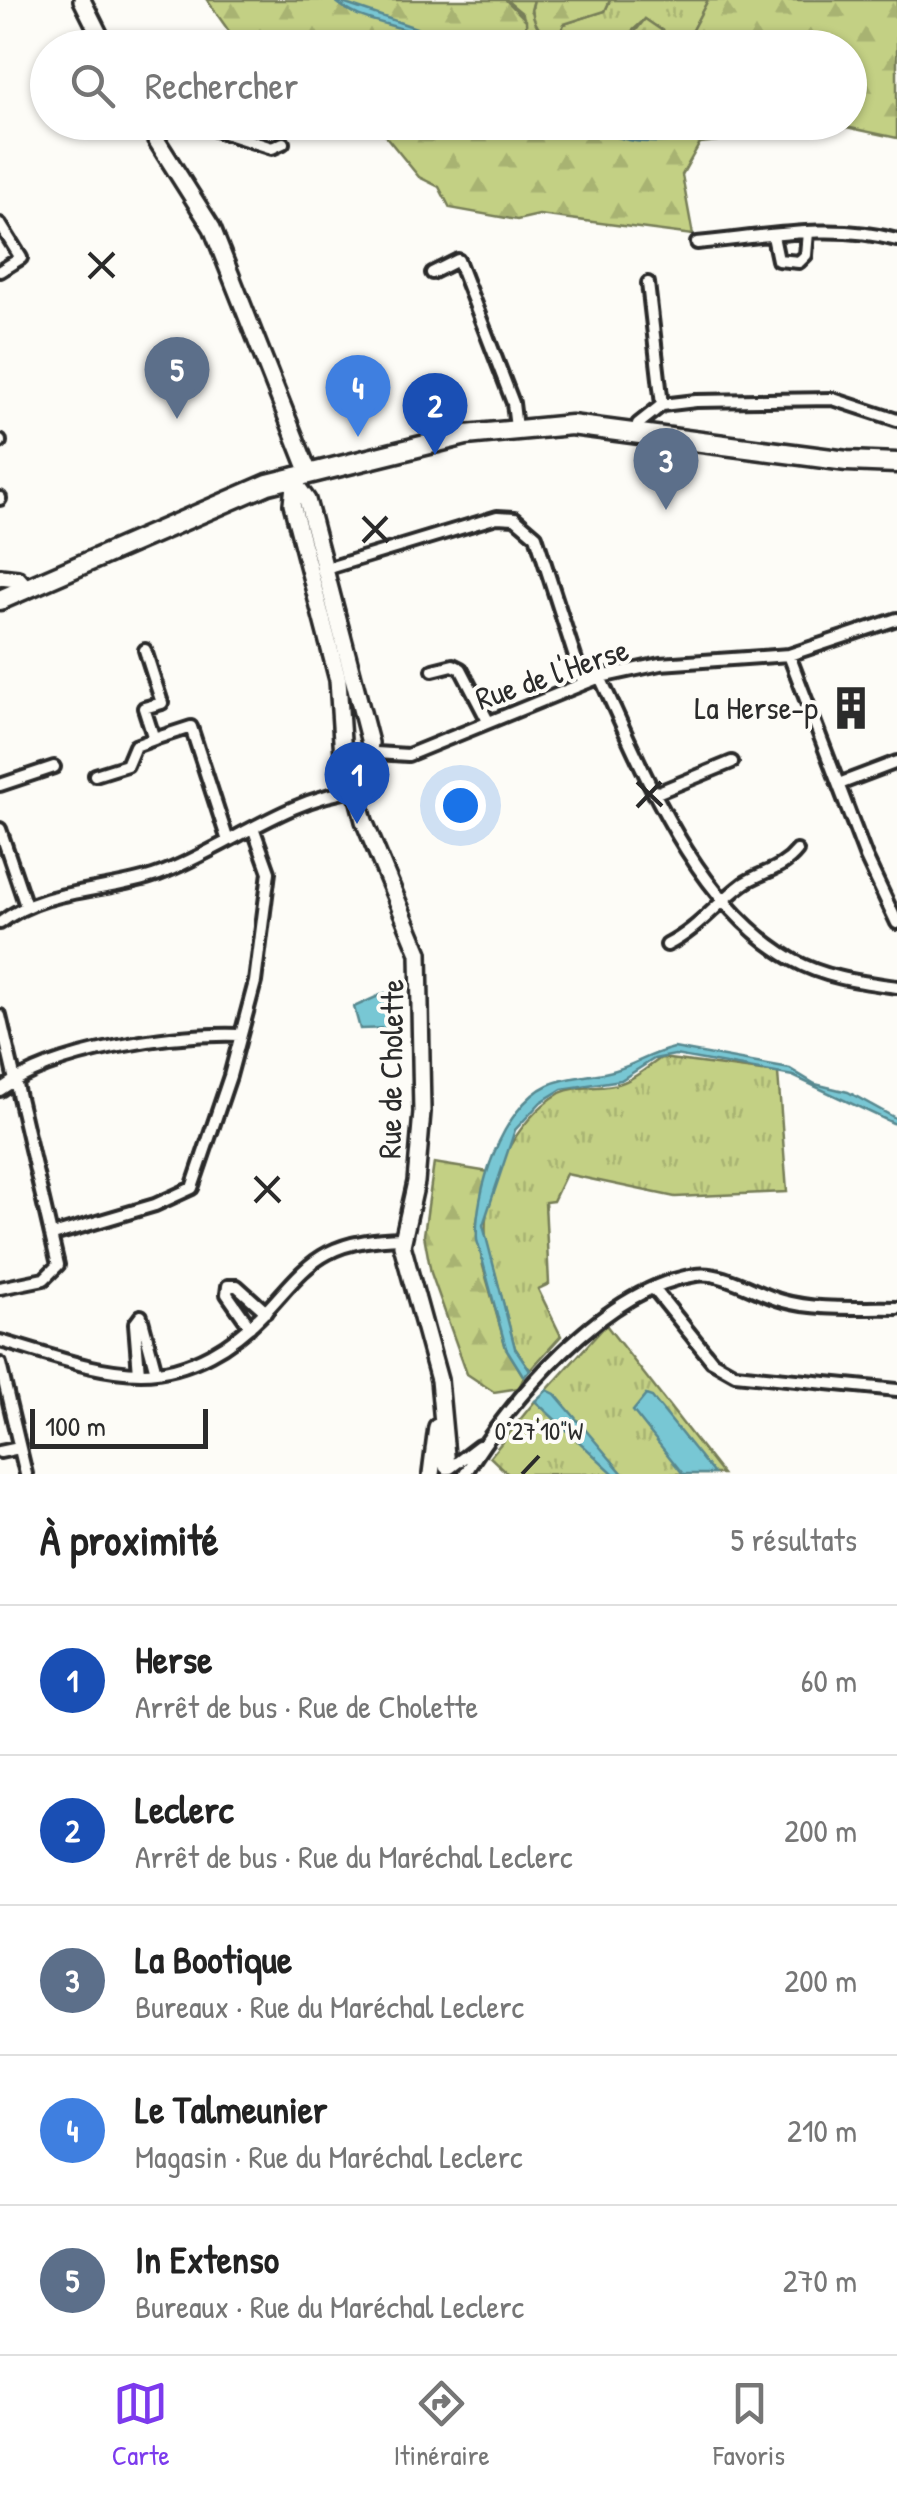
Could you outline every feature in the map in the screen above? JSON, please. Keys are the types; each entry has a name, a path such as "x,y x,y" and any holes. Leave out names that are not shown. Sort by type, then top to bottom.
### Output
{"main road":[{"path":"0,600 174,521 300,478 421,444 516,428 571,426 847,460 897,462"},
{"path":"847,460 897,473"}],"street":[{"path":"82,0 97,30"},
{"name":"Rue de Cholette","path":"156,140 212,228 300,478 338,680 344,771 356,790 364,821 419,953 422,1112 416,1182 402,1238 405,1266 440,1380 447,1472"},
{"path":"247,140 272,148 283,144"},
{"path":"0,224 21,258 0,271"},
{"path":"697,243 853,231 897,240"},
{"path":"773,236 778,260 798,262 806,255 808,232"},
{"path":"432,272 458,260 512,404 516,428"},
{"path":"648,283 662,405"},
{"path":"636,432 638,424 662,405 833,400 897,420"},
{"path":"318,571 497,517 515,518 536,536 583,682"},
{"name":"Rue de Cholette","path":"318,571 369,752"},
{"path":"0,576 18,579 26,588"},
{"name":"Rue de l'Herse","path":"343,751 408,755 600,677 660,664 789,655 897,619"},
{"path":"145,650 162,703 144,708 154,739"},
{"path":"789,655 897,923"},
{"path":"433,670 454,665 460,669 488,721"},
{"path":"600,677 672,830 726,899 794,961 834,977 897,987"},
{"path":"95,775 126,764 135,746 191,727 228,841"},
{"path":"0,924 26,906 158,874 320,799 356,790 365,778 369,752"},
{"path":"654,794 732,762"},
{"path":"839,784 897,762"},
{"path":"0,785 54,767"},
{"path":"0,828 26,906"},
{"path":"53,1235 190,1191 218,1117 256,982 269,872 254,830"},
{"path":"667,945 686,935 746,882 785,866 797,851"},
{"path":"0,1016 58,1265 50,1276 0,1288"},
{"path":"0,1090 16,1079 147,1040 198,1034 240,1036"},
{"path":"0,1341 102,1368 156,1372 205,1358 250,1327 306,1269 327,1254 349,1245 402,1238"},
{"path":"447,1472 484,1442 576,1337 594,1322 655,1290 697,1274 784,1302 897,1308"},
{"path":"250,1327 227,1294 228,1286 236,1286 266,1312"},
{"path":"655,1290 712,1361 735,1374 897,1390"},
{"path":"139,1373 135,1324 141,1316 156,1372"},
{"path":"0,1364 26,1474"},
{"path":"0,1452 20,1448"}],"green space":[{"path":"207,0 506,0 526,20 526,30 228,30"},
{"path":"506,0 534,0 531,10 543,30 525,30 523,14"},
{"path":"534,0 610,0 605,11 564,24 562,29 566,30 540,30 532,7"},
{"path":"610,0 708,0 692,30 661,30 645,19 633,30 561,29 564,24 605,11"},
{"path":"708,0 897,0 897,138 867,132 867,30 692,30"},
{"path":"645,19 661,30 636,30"},
{"path":"389,140 727,140 700,143 682,175 693,235 539,215 517,220 450,208 439,187 419,177"},
{"path":"661,1058 778,1073 787,1192 675,1197 566,1174 553,1201 545,1202 549,1284 538,1289 561,1336 530,1370 515,1348 486,1239 495,1177 515,1137 529,1119 560,1093 626,1081"},
{"path":"434,1163 489,1172 476,1225 506,1348 524,1377 519,1388 494,1392 467,1374 431,1273 424,1235"},
{"path":"606,1325 722,1474 623,1474 547,1390"},
{"path":"535,1401 614,1474 508,1474 490,1457"}],"water":[{"path":"334,0 419,30 404,30"},
{"path":"629,140 697,140 667,142"},
{"path":"385,993 390,996 390,1028 360,1029 354,1007"},
{"path":"674,1048 790,1069 815,1084 848,1092 897,1119 897,1125 793,1076 675,1055 654,1059 621,1080 562,1089 541,1102 515,1130 483,1225 515,1348 530,1370 524,1377 506,1348 477,1240 480,1199 494,1153 517,1111 548,1085 616,1070"},
{"path":"547,1390 555,1394 623,1474 614,1474 535,1401"},
{"path":"646,1395 652,1397 714,1474 683,1474 633,1411"}],"place":[{"name":"In Extenso","path":"177,419"},
{"name":"Le Talmeunier","path":"358,437"},
{"name":"Leclerc","path":"435,455"},
{"name":"La Bootique","path":"666,510"},
{"name":"La Herse-p","path":"851,708"},
{"name":"Herse","path":"357,824"}]}
